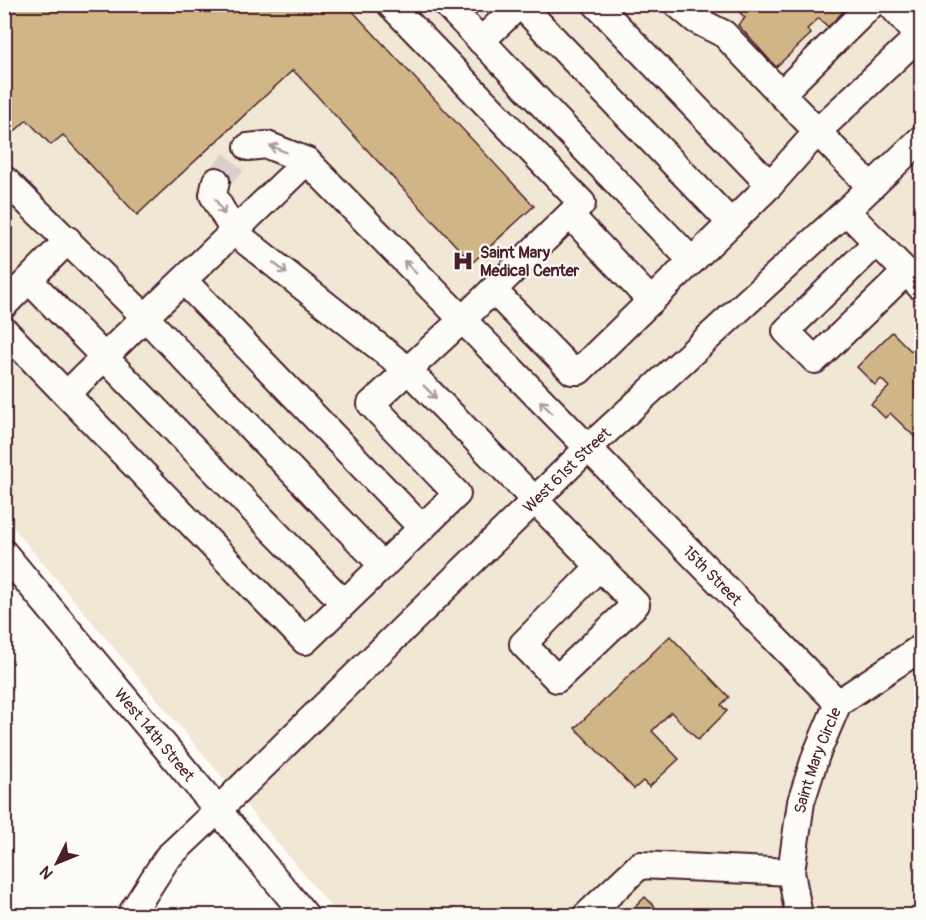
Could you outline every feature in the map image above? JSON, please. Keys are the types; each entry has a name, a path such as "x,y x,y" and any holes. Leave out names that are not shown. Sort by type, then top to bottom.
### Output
{"street":[{"path":"390,4 576,209 651,301"},
{"path":"446,4 692,261"},
{"path":"482,41 520,4 731,222"},
{"path":"596,4 770,184"},
{"path":"677,4 696,20 724,34 871,187"},
{"path":"781,94 872,4"},
{"path":"493,290 572,371 579,371 770,184 817,132 920,37 890,4"},
{"name":"West 61st Street","path":"130,915 167,858 587,449 846,211 921,138"},
{"path":"67,394 307,161 267,145 248,147"},
{"name":"15th Street","path":"307,161 838,703"},
{"path":"4,330 305,641 457,494 371,404 462,320 610,176"},
{"path":"4,179 144,317 383,566"},
{"path":"216,181 213,195 234,232 408,370 600,566"},
{"path":"846,211 877,242 914,280 815,360 786,331 877,242"},
{"path":"4,305 68,240"},
{"path":"29,280 344,603"},
{"path":"184,281 422,528"},
{"name":"West 14th Street","path":"4,553 306,915"},
{"name":"Saint Mary Circle","path":"799,915 791,872 801,802 816,755 838,703 921,647"},
{"path":"586,915 640,865 791,872"}],"shaded area":[{"name":"Saint Mary Medical Center","path":"4,5 921,5 921,915 338,915 5,518"}],"building":[{"path":"4,4 346,4 534,206 472,263 293,70 137,215 63,135 51,145 27,120 4,141 4,37 7,35 4,33"},
{"path":"732,4 835,4 843,12 828,27 819,18 807,29 811,34 776,67 738,25 745,18"},
{"path":"892,332 911,351 922,341 922,439 919,441 890,413 885,418 871,404 889,387 881,379 875,385 857,367"},
{"path":"670,636 729,697 721,705 727,711 698,740 671,712 652,731 679,759 649,787 643,781 634,789 575,728"},
{"path":"645,897 664,916 627,916"}],"tunnel":[{"path":"216,181 248,147"}],"place":[{"name":"Saint Mary Medical Center","path":"463,261"}]}
